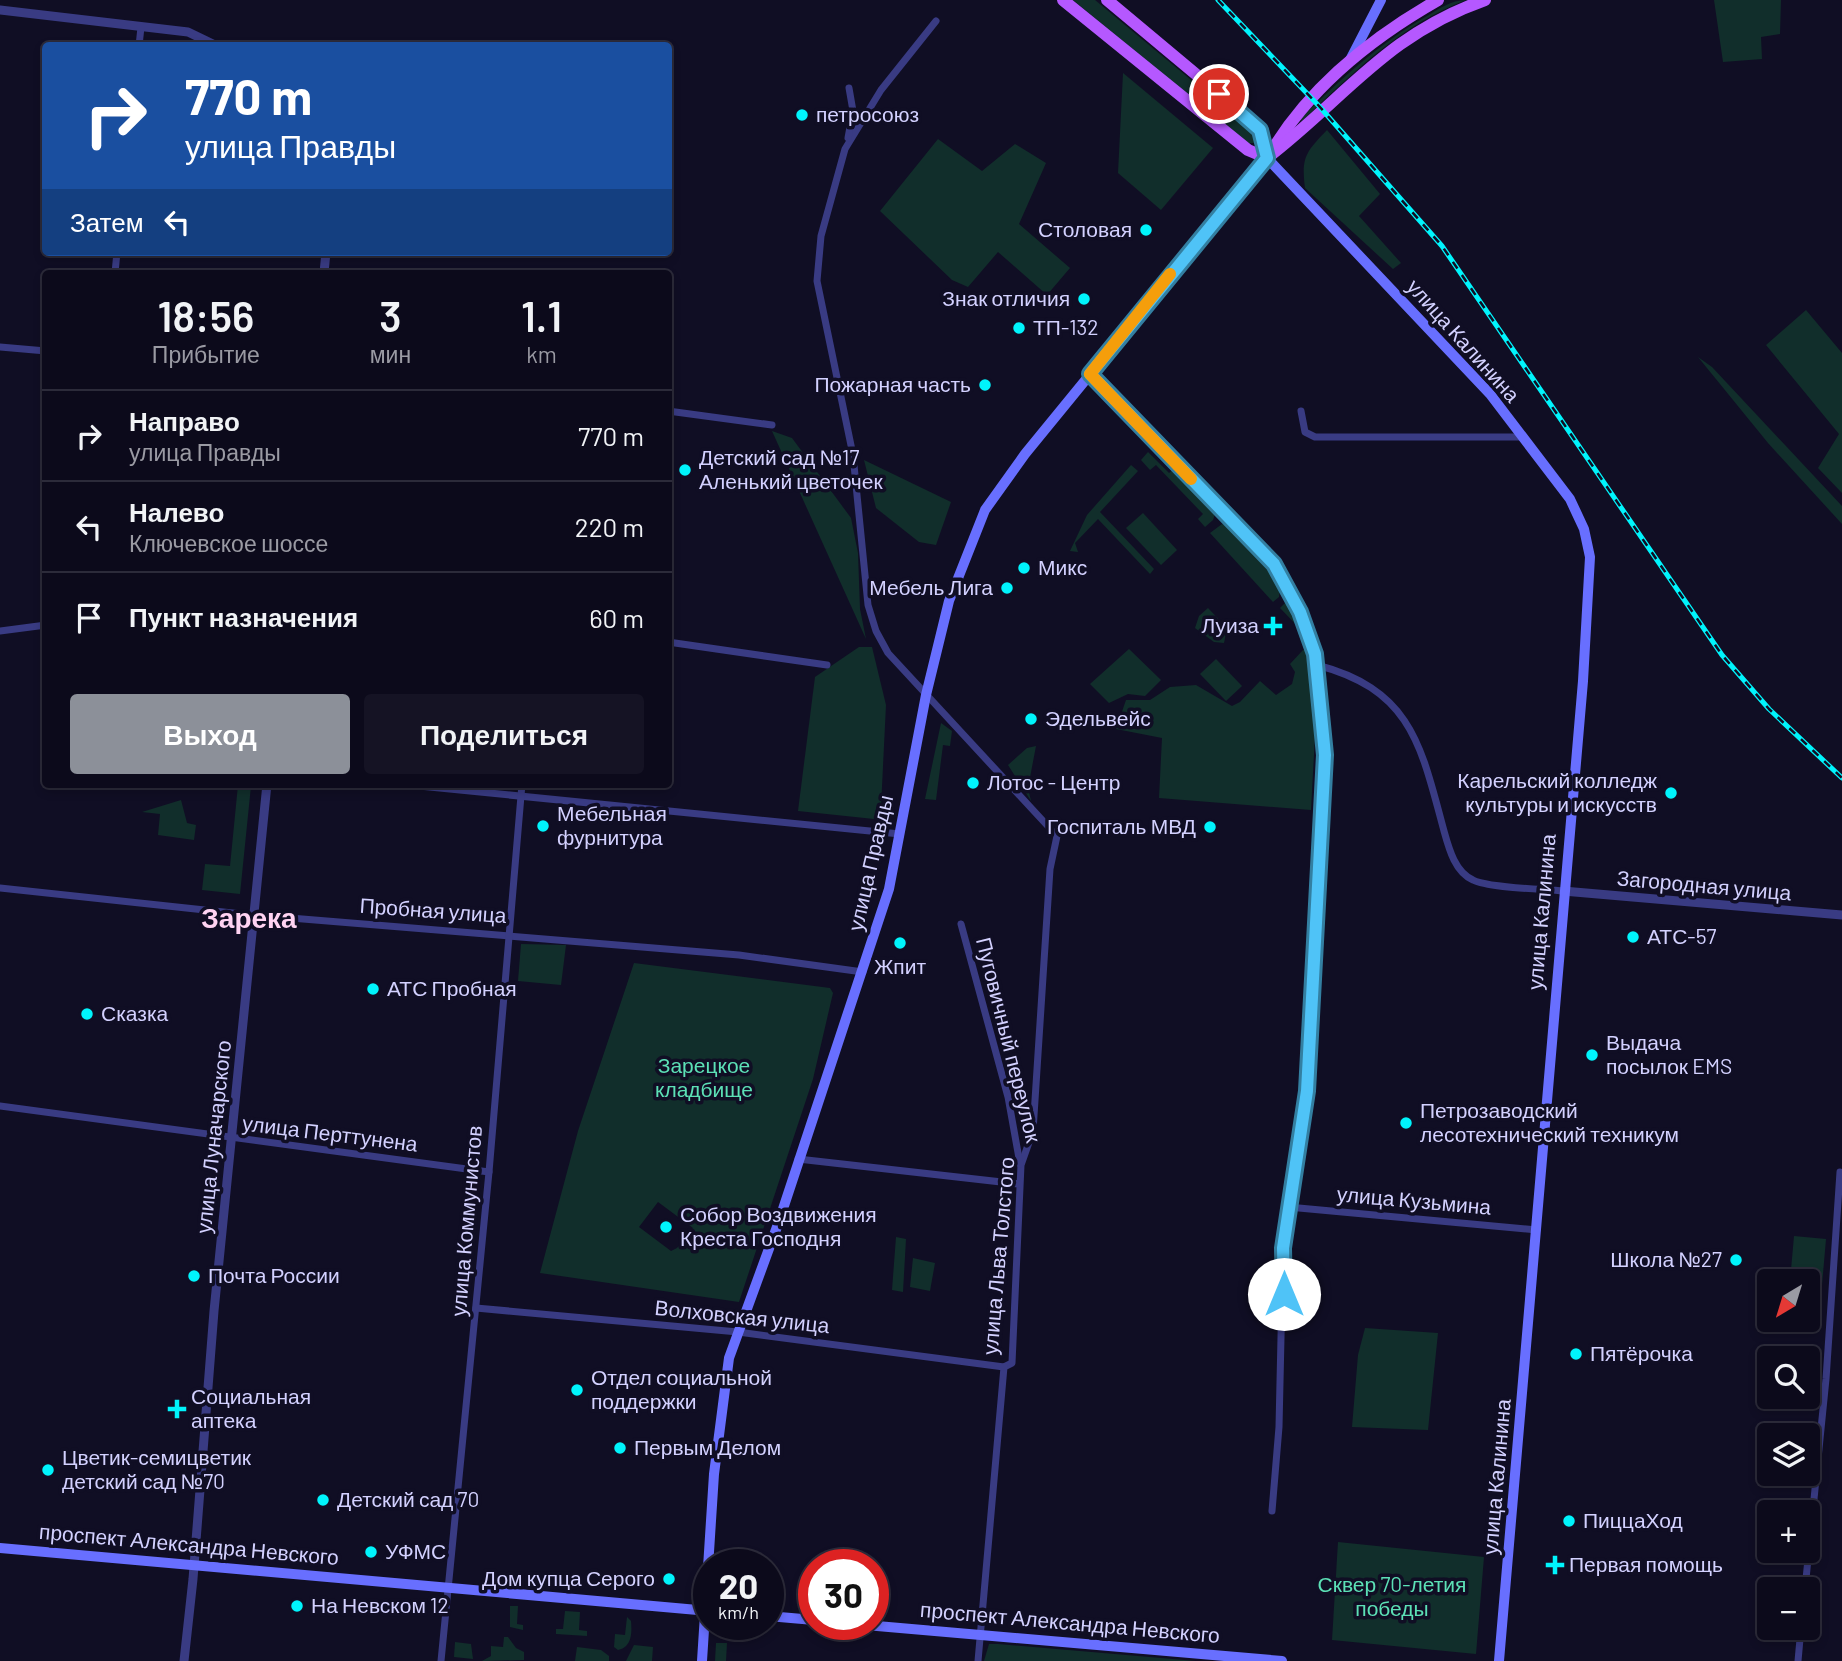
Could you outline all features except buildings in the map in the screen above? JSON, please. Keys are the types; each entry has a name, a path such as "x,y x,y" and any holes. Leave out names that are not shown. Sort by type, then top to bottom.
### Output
{"main road":[{"path":"1063,0 1237,141 1267,158"},
{"path":"1107,0 1253,122 1260,130 1267,158"},
{"path":"1350,61 1381,0"},
{"path":"1267,158 1288,123 1350,61 1399,23 1438,0"},
{"path":"1267,158 1298,134 1356,76 1390,49 1443,18 1485,0"},
{"name":"улица Правды","path":"712,1549 723,1399 729,1358 890,889 926,695 949,601 985,510 1025,454 1267,158"},
{"name":"улица Калинина","path":"1267,158 1490,394 1578,515 1590,558 1583,681 1499,1661"},
{"name":"проспект Александра Невского","path":"0,1548 693,1610"},
{"name":"проспект Александра Невского","path":"889,1627 1282,1661"},
{"name":"улица Правды","path":"702,1661 704,1640"}],"street":[{"path":"0,10 188,32 209,42"},
{"path":"845,149 881,90 936,21"},
{"path":"139,42 141,27"},
{"path":"845,149 853,121 853,102 849,88"},
{"name":"улица Льва Толстого","path":"845,149 821,236 817,281 853,455 868,605 876,631 888,653 1057,836 1050,869 1033,1131 1021,1165 1019,1184 1012,1363 1004,1367 978,1661"},
{"path":"0,347 42,351"},
{"path":"1090,374 1274,564 1300,612 1317,665 1325,755 1322,814 1307,1091 1283,1248 1280,1413 1272,1511"},
{"path":"1301,411 1305,432 1315,437 1522,437"},
{"path":"672,412 772,425"},
{"path":"0,631 42,626"},
{"path":"672,643 827,665"},
{"path":"1317,665 1365,683 1398,708 1414,734 1447,844 1458,869 1474,881 1563,891"},
{"name":"улица Луначарского","path":"184,1661 195,1564 203,1429 267,788"},
{"path":"440,788 900,835"},
{"name":"улица Коммунистов","path":"441,1661 489,1172 522,788"},
{"name":"Пробная улица","path":"0,888 254,915 739,955 863,972"},
{"name":"Загородная улица","path":"1563,891 1842,915"},
{"name":"Пуговичный переулок","path":"961,923 1008,1097 1021,1165"},
{"name":"улица Перттунена","path":"0,1107 489,1172"},
{"path":"798,1159 1019,1184"},
{"path":"1806,1577 1838,1259 1840,1172"},
{"name":"улица Кузьмина","path":"1288,1207 1537,1230"},
{"name":"Волховская улица","path":"476,1308 738,1332 1004,1367"},
{"path":"1798,1661 1800,1640"}],"green space":[{"path":"1073,0 1095,0 1256,134 1257,143 1247,143"},
{"path":"1466,0 1442,10 1398,37 1358,69 1302,121 1300,119 1392,38 1445,5"},
{"path":"1714,0 1781,0 1780,34 1761,37 1762,59 1723,62"},
{"path":"1123,73 1213,148 1161,210 1118,173"},
{"path":"1327,130 1380,194 1359,216 1401,263 1393,269 1305,188 1304,169 1307,156"},
{"path":"938,139 982,171 1015,144 1046,163 1019,224 1070,268 1047,295 998,252 968,287 952,280 880,211"},
{"path":"1806,310 1842,353 1842,493 1818,468 1839,434 1766,345"},
{"path":"1698,357 1712,367 1842,506 1842,524 1768,443"},
{"path":"772,431 792,438 851,518 858,553 860,609 866,639"},
{"path":"1148,452 1169,473 1175,468 1216,511 1213,520 1205,527 1198,519 1203,514 1156,465 1150,470 1141,460"},
{"path":"864,460 951,502 936,545 919,542 876,508"},
{"path":"1131,465 1138,471 1100,512 1154,569 1150,574 1098,519 1075,543 1078,552 1070,551 1087,515"},
{"path":"1143,513 1177,550 1161,565 1126,528"},
{"path":"1222,524 1231,527 1269,569 1280,589 1279,597 1273,602 1210,533"},
{"path":"1285,603 1292,606 1302,631 1280,608"},
{"path":"1208,608 1227,628 1224,643 1214,642 1195,628 1199,616"},
{"path":"859,647 872,647 886,705 881,807 874,819 798,811 815,677"},
{"path":"1129,649 1161,680 1145,696 1128,694 1109,703 1090,684"},
{"path":"1303,650 1309,650 1315,736 1311,810 1159,798 1162,738 1116,729 1126,700 1150,700 1170,687 1196,685 1232,706 1240,702 1260,681 1276,695 1292,684 1295,672 1290,664"},
{"path":"1216,659 1242,686 1226,701 1200,674"},
{"path":"941,723 952,731 950,746 943,745 936,800 925,799"},
{"path":"1036,746 1028,788 1031,801 1008,765 1027,748"},
{"path":"238,788 251,788 240,894 202,890 205,864 230,866"},
{"path":"181,800 187,823 196,825 194,840 158,835 160,814 142,812"},
{"path":"521,944 566,945 561,985 518,981"},
{"name":"Зарецкое кладбище","path":"634,963 830,988 833,993 813,1079 739,1302 540,1273 578,1131","holes":["658,1202 693,1228 677,1248 671,1251 639,1227"]},
{"path":"1794,1236 1826,1239 1820,1308 1820,1269 1791,1269"},
{"path":"896,1237 906,1239 903,1292 892,1290"},
{"path":"913,1258 935,1263 930,1291 910,1287"},
{"path":"1365,1328 1438,1333 1428,1430 1352,1427 1358,1355"},
{"name":"Сквер 70-летия победы","path":"1338,1542 1484,1557 1476,1654 1332,1640"},
{"path":"510,1606 518,1606 517,1624 523,1625 523,1630 510,1627"},
{"path":"565,1611 580,1612 579,1630 587,1631 587,1636 556,1634 556,1629 563,1629"},
{"path":"627,1617 631,1621 630,1639 626,1646 618,1650 614,1647 615,1634 625,1635"},
{"path":"504,1637 508,1637 516,1648 524,1652 524,1660 482,1661 491,1656 491,1646 503,1647"},
{"path":"455,1642 471,1644 473,1659 454,1657"},
{"path":"716,1643 727,1643 726,1661 715,1661"},
{"path":"989,1644 998,1644 1196,1661 984,1661"},
{"path":"634,1645 653,1647 652,1661 626,1661"},
{"path":"577,1647 601,1650 609,1656 609,1661 575,1661"}],"railway":[{"path":"1218,0 1319,106 1442,246 1722,655 1769,709 1842,778"}],"slow traffic":[{"path":"1170,274 1090,374 1191,479"}],"place":[{"name":"петросоюз","path":"802,115"},
{"name":"Столовая","path":"1146,230"},
{"name":"Знак отличия","path":"1084,299"},
{"name":"ТП-132","path":"1019,328"},
{"name":"Пожарная часть","path":"985,385"},
{"name":"Детский сад №17 Аленький цветочек","path":"685,470"},
{"name":"Микс","path":"1024,568"},
{"name":"Мебель Лига","path":"1007,588"},
{"name":"Луиза","path":"1273,626"},
{"name":"Эдельвейс","path":"1031,719"},
{"name":"Лотос - Центр","path":"973,783"},
{"name":"Карельский колледж культуры и искусств","path":"1671,793"},
{"name":"Мебельная фурнитура","path":"543,826"},
{"name":"Госпиталь МВД","path":"1210,827"},
{"name":"АТС-57","path":"1633,937"},
{"name":"Жпит","path":"900,943"},
{"name":"АТС Пробная","path":"373,989"},
{"name":"Сказка","path":"87,1014"},
{"name":"Выдача посылок EMS","path":"1592,1055"},
{"name":"Петрозаводский лесотехнический техникум","path":"1406,1123"},
{"name":"Собор Воздвижения Креста Господня","path":"666,1227"},
{"name":"Школа №27","path":"1736,1260"},
{"name":"Почта России","path":"194,1276"},
{"name":"Пятёрочка","path":"1576,1354"},
{"name":"Отдел социальной поддержки","path":"577,1390"},
{"name":"Социальная аптека","path":"177,1409"},
{"name":"Первым Делом","path":"620,1448"},
{"name":"Цветик-семицветик детский сад №70","path":"48,1470"},
{"name":"Детский сад 70","path":"323,1500"},
{"name":"ПиццаХод","path":"1569,1521"},
{"name":"УФМС","path":"371,1552"},
{"name":"Первая помощь","path":"1555,1565"},
{"name":"Дом купца Серого","path":"669,1579"},
{"name":"На Невском 12","path":"297,1606"}],"district":[{"name":"Зарека","path":"249,918"}],"route":[{"path":"1219,94 1260,130 1267,158 1244,182 1090,374 1274,564 1300,612 1315,654 1325,755 1307,1091 1283,1248 1284,1294"}]}
